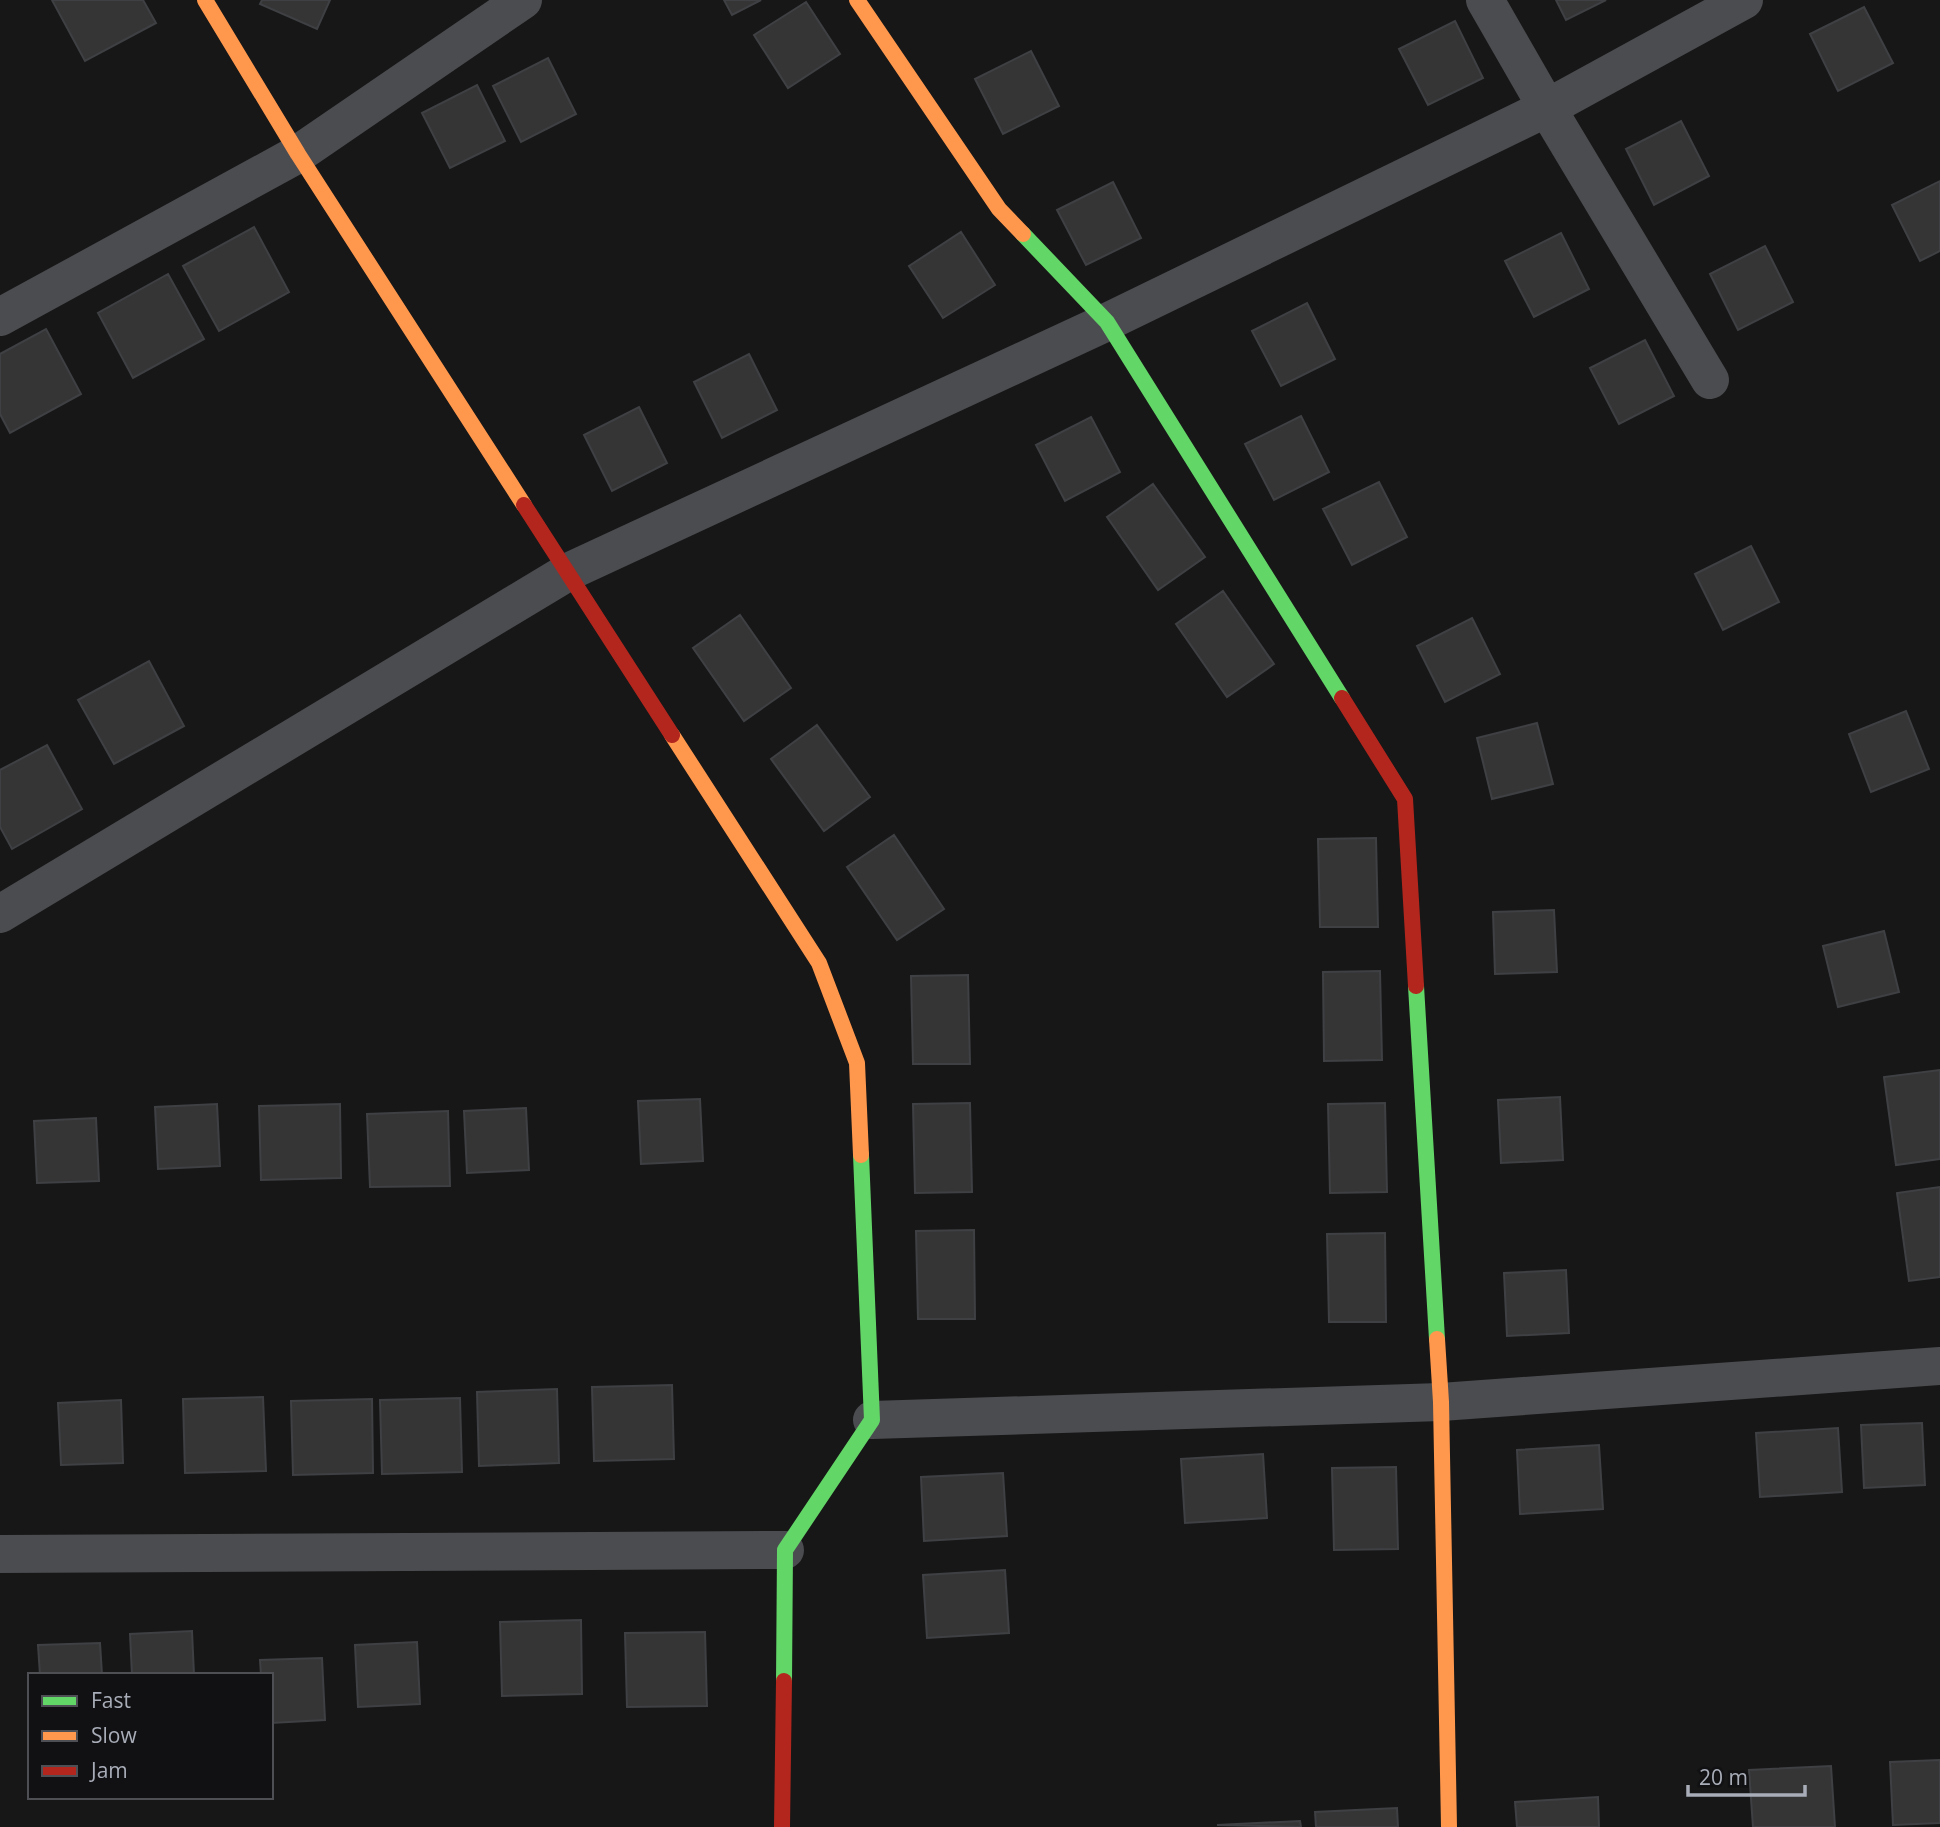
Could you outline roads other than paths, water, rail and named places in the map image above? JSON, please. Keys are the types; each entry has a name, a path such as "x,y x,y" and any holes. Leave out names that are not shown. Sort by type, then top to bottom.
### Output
{"street":[{"path":"205,0 298,153 819,963 857,1063 872,1420 785,1550 782,1827"},
{"path":"0,317 298,153 523,0"},
{"path":"857,0 999,209 1107,322 1405,799 1441,1402 1449,1827"},
{"path":"1485,0 1710,380"},
{"path":"0,914 568,572 1107,322 1547,108 1744,0"},
{"path":"872,1420 1441,1402 1940,1366"},
{"path":"0,1554 785,1550"}]}
